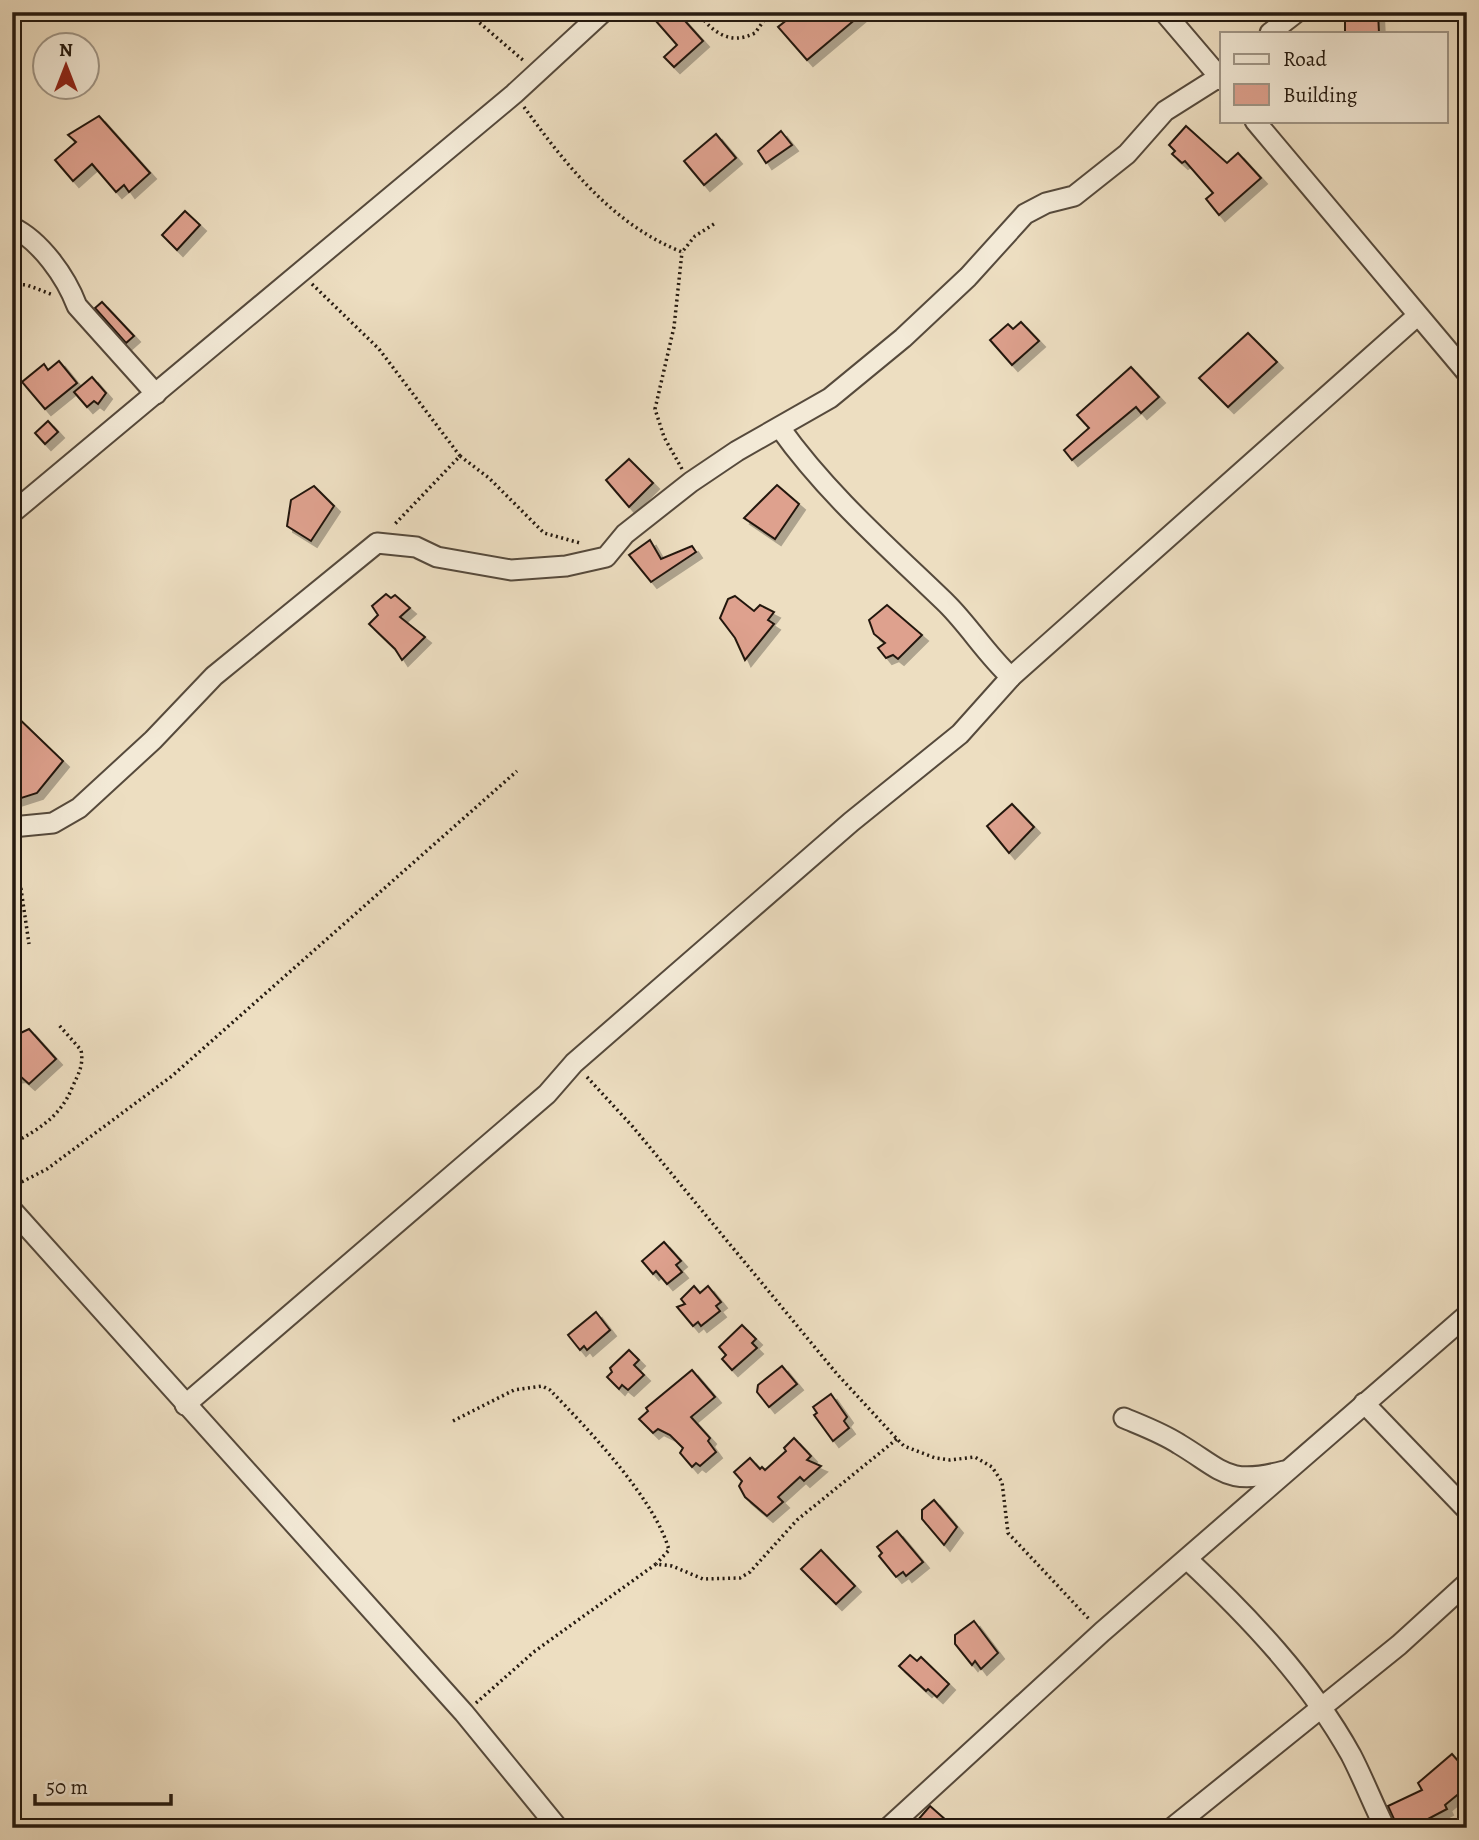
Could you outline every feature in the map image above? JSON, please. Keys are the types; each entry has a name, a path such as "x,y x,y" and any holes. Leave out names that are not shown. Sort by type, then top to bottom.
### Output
{"street":[{"path":"12,513 514,94 603,12"},
{"path":"1164,12 1220,77"},
{"path":"1271,32 1297,12"},
{"path":"12,827 53,823 79,808 233,659 377,543 416,547 437,558 511,570 566,566 606,557 625,534 691,482 737,451 830,398 903,338 968,278 1025,214 1046,203 1074,196 1127,154 1165,111 1220,79"},
{"path":"1256,122 1467,373"},
{"path":"12,227 32,241 58,271 77,306 156,394"},
{"path":"185,1405 547,1094 573,1063 851,822 960,734 1012,677 1417,316"},
{"path":"780,428 805,463 950,607 992,659 1012,677"},
{"path":"12,814 22,819 53,823"},
{"path":"12,1210 464,1713 558,1828"},
{"path":"888,1828 1102,1632 1467,1315"},
{"path":"1364,1403 1467,1510"},
{"path":"1124,1418 1181,1445 1214,1469 1232,1475 1256,1478 1289,1470"},
{"path":"1187,1559 1245,1613 1320,1710 1350,1754 1385,1828"},
{"path":"1172,1828 1399,1645 1467,1583"}],"path":[{"path":"467,12 537,72"},
{"path":"697,12 711,29 732,39 755,33 769,12"},
{"path":"514,94 587,187 635,228 682,252"},
{"path":"691,482 670,448 655,409 674,327 682,252 695,236 714,224"},
{"path":"301,273 379,349 460,456 489,478 544,533 580,543 606,557"},
{"path":"12,284 27,285 77,306"},
{"path":"377,543 460,456"},
{"path":"12,1187 47,1169 172,1076 517,771"},
{"path":"12,868 21,888 29,944"},
{"path":"12,1144 54,1118 67,1102 82,1069 81,1050 58,1024"},
{"path":"573,1063 633,1127 718,1233 904,1446 935,1458 975,1457 992,1467 1002,1482 1008,1533 1102,1632"},
{"path":"453,1421 514,1391 542,1386 550,1390 641,1494 665,1535 669,1550 656,1564 588,1616 534,1651 464,1713"},
{"path":"656,1564 672,1566 703,1578 740,1578 750,1572 797,1520 897,1439"}],"building":[{"path":"648,12 677,12 703,41 674,67 664,57 677,45"},
{"path":"797,12 864,12 807,60 778,27"},
{"path":"1345,12 1378,12 1379,32 1345,32"},
{"path":"99,116 150,173 129,192 124,185 116,192 92,164 73,181 55,160 76,142 68,135"},
{"path":"1186,126 1227,163 1238,153 1261,178 1219,215 1206,199 1213,193 1185,161 1182,163 1172,154 1175,151 1169,145"},
{"path":"781,131 792,145 766,163 758,151"},
{"path":"716,134 736,158 704,185 684,161"},
{"path":"185,211 200,225 177,250 162,235"},
{"path":"102,302 134,336 126,343 95,308"},
{"path":"1021,322 1039,341 1012,365 990,340 1008,324 1013,329"},
{"path":"1248,333 1277,362 1228,407 1199,378"},
{"path":"59,361 77,383 45,409 22,382 44,364 48,370"},
{"path":"1131,367 1159,397 1141,413 1136,407 1072,460 1064,450 1089,428 1077,415"},
{"path":"92,377 106,393 98,404 94,401 87,407 74,392"},
{"path":"48,421 58,432 45,444 35,433"},
{"path":"629,459 653,483 629,507 606,480"},
{"path":"777,485 799,504 775,539 744,518"},
{"path":"314,486 334,506 311,541 287,526 291,500"},
{"path":"650,540 661,559 692,546 696,552 651,582 629,555"},
{"path":"386,594 391,598 395,595 410,608 400,617 425,637 402,660 395,649 369,624 378,615 372,606"},
{"path":"735,596 754,611 760,605 774,612 768,620 774,624 745,660 735,638 720,618 728,599"},
{"path":"887,605 922,635 898,659 893,655 886,658 878,648 885,643 874,634 869,620"},
{"path":"12,712 63,761 37,793 12,801"},
{"path":"1012,804 1034,827 1009,853 987,826"},
{"path":"29,1029 56,1059 29,1084 20,1076 12,1077 12,1037"},
{"path":"664,1242 681,1261 676,1265 682,1272 667,1284 656,1271 653,1274 642,1261"},
{"path":"694,1286 700,1293 708,1286 721,1302 716,1306 720,1311 701,1326 698,1322 693,1326 677,1307 685,1304 681,1299"},
{"path":"596,1312 610,1330 587,1350 584,1346 580,1350 568,1335"},
{"path":"742,1325 756,1339 752,1343 757,1348 732,1370 722,1359 726,1355 719,1347"},
{"path":"629,1350 639,1360 634,1365 644,1375 628,1390 622,1385 619,1389 607,1377 612,1372 610,1368"},
{"path":"782,1366 797,1384 769,1407 757,1392 758,1385"},
{"path":"692,1370 715,1397 691,1417 710,1438 708,1441 716,1452 700,1466 696,1463 692,1467 680,1453 683,1448 670,1435 658,1429 653,1433 639,1419 648,1411 646,1408"},
{"path":"831,1394 847,1417 844,1421 849,1428 833,1441 814,1415 817,1413 813,1407"},
{"path":"794,1438 811,1456 807,1460 821,1466 804,1481 800,1477 778,1497 783,1502 767,1516 745,1497 739,1486 742,1481 734,1472 750,1458 760,1469 762,1467 765,1470 786,1451 784,1448"},
{"path":"934,1500 957,1527 944,1545 922,1519 922,1510"},
{"path":"897,1531 923,1562 906,1576 903,1572 896,1577 879,1556 882,1553 877,1547"},
{"path":"821,1550 855,1586 836,1604 801,1569"},
{"path":"974,1621 998,1653 981,1669 975,1661 972,1665 955,1644 955,1635"},
{"path":"910,1655 917,1661 921,1657 949,1684 937,1697 928,1689 926,1691 899,1666"},
{"path":"1452,1754 1467,1771 1467,1787 1445,1805 1447,1809 1411,1828 1398,1828 1388,1806 1422,1790 1418,1783"},
{"path":"930,1806 955,1828 911,1828"}]}
